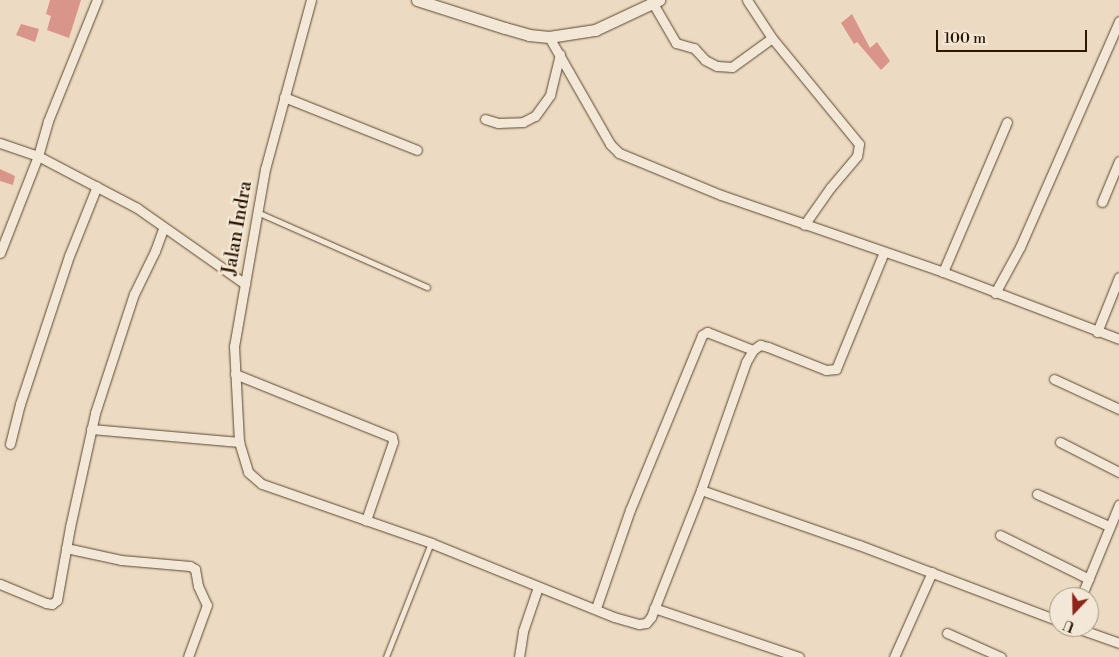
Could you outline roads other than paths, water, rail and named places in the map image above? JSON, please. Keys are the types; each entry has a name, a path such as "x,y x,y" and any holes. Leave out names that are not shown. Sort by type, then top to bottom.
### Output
{"main road":[{"path":"417,0 529,35 549,37 595,30 655,1"}],"street":[{"path":"0,253 38,156 48,121 97,0"},
{"name":"Jalan Indra","path":"311,0 265,169 234,346 239,442 244,466 252,477 262,484 366,520"},
{"path":"747,0 772,38 859,144 856,156 830,188 804,225"},
{"path":"655,1 676,43 694,48 705,60 717,66 732,67 772,38"},
{"path":"995,293 1020,247 1119,21"},
{"path":"549,37 610,144 619,153 721,195 943,272 1119,339"},
{"path":"485,119 498,123 523,122 535,116 550,95 560,54"},
{"path":"284,96 417,150"},
{"path":"943,272 1007,122"},
{"path":"0,143 38,156 136,208 163,229 245,284"},
{"path":"1102,202 1119,161"},
{"path":"10,444 20,404 66,264 97,186"},
{"path":"0,584 52,604 58,593 91,429 134,294 155,252 163,229"},
{"path":"235,374 392,437 394,442 366,520 431,543 538,587 596,608 614,617 639,624 646,623 654,608 701,490 746,362 753,350 760,346 768,347 826,370 836,369 884,252"},
{"path":"1097,332 1119,277"},
{"path":"596,608 630,510 702,335 707,332 753,350"},
{"path":"1054,379 1119,409"},
{"path":"91,429 239,442"},
{"path":"1060,442 1119,472"},
{"path":"701,490 932,572 1049,617"},
{"path":"1037,494 1109,526"},
{"path":"1085,587 1119,505"},
{"path":"1000,535 1089,579"},
{"path":"66,548 121,560 190,566 195,569 198,586 207,605 188,657"},
{"path":"894,657 932,572"},
{"path":"518,657 523,631 538,587"},
{"path":"654,608 799,657"},
{"path":"947,633 1001,657"},
{"path":"1099,636 1119,643"}],"lane":[{"path":"257,212 427,287"},
{"path":"386,657 431,543"}]}
